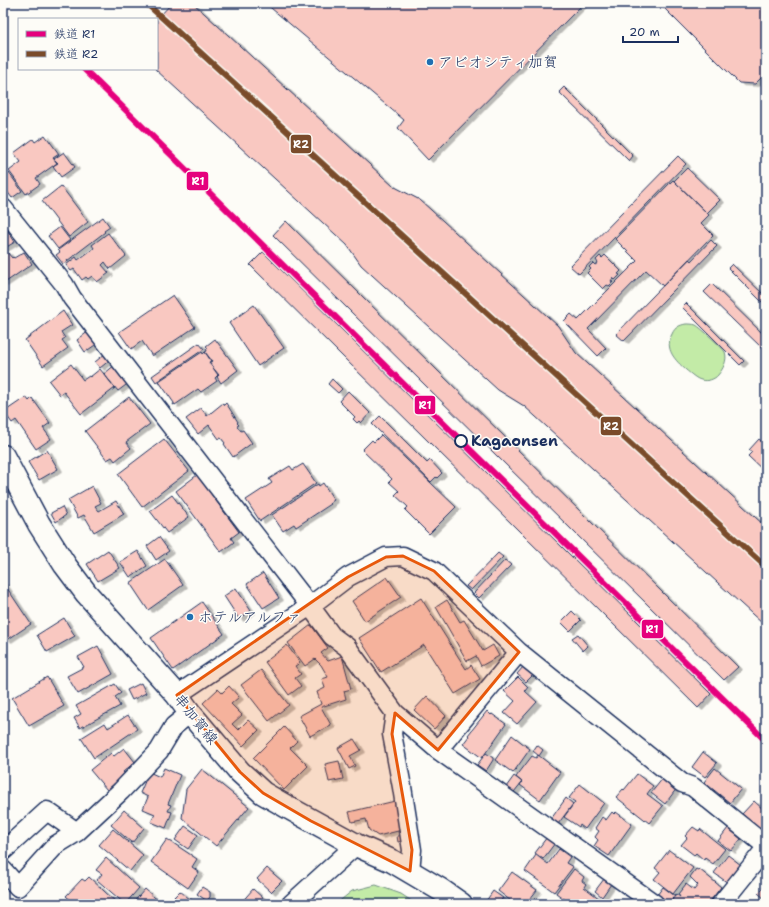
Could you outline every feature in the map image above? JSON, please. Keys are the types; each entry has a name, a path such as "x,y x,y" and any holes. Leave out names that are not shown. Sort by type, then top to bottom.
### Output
{"main road":[{"name":"串加賀線","path":"3,456 40,524 65,565 86,593 177,695 190,713 240,772 263,793 356,845 410,871 462,904"}],"street":[{"path":"3,208 64,284 72,298 332,636 347,647 395,713 438,750 655,904"},
{"path":"177,695 310,606 348,577 386,557 403,556 434,571 519,652 682,783 693,787 766,847 720,904"},
{"path":"438,750 519,652"},
{"path":"3,870 18,887 56,845 77,832 121,791 159,751 174,726 190,713"},
{"path":"395,713 392,734 412,850 410,871"},
{"path":"3,851 47,811 77,832"},
{"path":"291,904 356,845"}],"highlighted area":[{"path":"403,556 434,571 519,652 438,750 395,713 392,734 412,850 410,871 311,821 263,793 240,772 177,695 348,577 386,557"}],"green space":[{"path":"686,324 695,325 698,327 716,342 725,352 726,358 723,367 718,375 713,379 706,381 697,378 682,366 672,354 669,345 672,334 678,327"},
{"path":"376,885 401,894 416,904 336,904 352,891"}],"building":[{"path":"172,3 193,3 393,186 420,200 558,326 576,353 766,527 766,621 763,624 524,406 498,390 361,265 347,245 156,70 158,70 158,18"},
{"name":"アビオシティ加賀","path":"265,3 584,3 428,160 398,128 404,120"},
{"path":"659,3 766,3 766,73 755,84 739,83"},
{"path":"564,87 633,156 629,161 559,92"},
{"path":"45,135 59,154 53,158 57,163 36,178 40,184 26,194 9,171 21,162 14,153 33,139 35,142"},
{"path":"64,152 75,167 61,177 53,166 58,163 54,159"},
{"path":"678,156 686,164 579,274 570,266"},
{"path":"687,168 720,200 707,213 674,181"},
{"path":"9,173 22,191 12,198 3,186 3,178"},
{"path":"673,180 709,215 701,223 713,235 663,286 646,270 588,329 606,348 598,356 564,321 571,314 578,320 637,261 615,239"},
{"path":"61,186 88,222 69,237 42,201"},
{"path":"103,217 110,227 63,264 56,255 60,252 58,250"},
{"path":"286,221 738,667 724,680 273,235"},
{"path":"60,227 70,240 58,249 48,236"},
{"path":"6,228 15,242 3,249 3,230"},
{"path":"108,233 126,256 110,269 105,262 102,265 109,273 97,282 92,276 88,279 86,277 82,280 74,269 71,271 66,265 76,257 78,260 94,248 92,245"},
{"path":"711,240 717,246 624,341 616,334 689,259 691,261"},
{"path":"4,251 5,253 7,252 12,258 24,252 32,264 3,284"},
{"path":"263,252 711,694 698,708 250,265"},
{"path":"605,255 621,271 618,274 620,275 615,280 613,278 611,281 613,282 609,286 607,285 603,289 587,273 591,269 589,267 593,263 595,265 598,263 596,260 600,256 602,258"},
{"path":"732,264 766,297 766,306 728,268"},
{"path":"712,284 766,337 766,344 762,348 704,292"},
{"path":"173,295 195,327 152,356 142,341 131,349 119,332"},
{"path":"686,303 744,361 740,365 682,307"},
{"path":"254,305 284,348 258,366 229,323"},
{"path":"63,311 72,325 61,332 65,338 62,340 68,348 43,366 25,340"},
{"path":"89,331 98,343 85,352 77,340"},
{"path":"215,339 238,370 221,383 217,377 219,375 209,363 212,361 205,352 208,348 206,346"},
{"path":"199,343 204,349 156,382 152,376"},
{"path":"202,352 203,354 205,352 211,361 209,362 218,375 215,378 217,381 201,392 198,389 173,405 174,403 160,383 158,383 160,382 159,381"},
{"path":"106,353 111,359 100,368 95,362"},
{"path":"71,364 83,380 89,376 90,377 100,369 115,388 81,414 64,392 60,395 49,381"},
{"path":"116,364 130,382 118,391 104,374"},
{"path":"332,379 342,389 338,393 328,384"},
{"path":"348,391 370,413 361,423 359,421 357,423 353,419 355,417 339,401"},
{"path":"26,397 29,401 32,398 50,423 43,428 51,439 36,449 16,420 12,423 4,412"},
{"path":"129,397 150,424 126,442 131,448 115,461 112,457 107,460 85,431"},
{"path":"223,403 224,405 226,403 238,422 237,423 239,425 237,426 241,431 243,430 252,443 233,457 224,444 225,443 221,438 219,439 209,425 198,434 186,419 201,408 207,416"},
{"path":"380,416 427,463 430,460 442,473 437,478 436,477 431,482 372,424"},
{"path":"381,435 456,507 429,534 405,510 408,507 395,495 399,491 389,482 392,479 362,450 372,440 374,442"},
{"path":"164,439 189,471 142,507 118,474"},
{"path":"759,439 766,445 766,473 748,456 752,452 749,450"},
{"path":"47,450 58,469 39,480 28,462"},
{"path":"303,464 316,483 260,521 246,500 272,483 269,479 290,466 293,470"},
{"path":"197,475 239,532 231,538 234,542 221,552 176,491"},
{"path":"323,483 334,500 330,503 331,504 296,527 294,524 283,531 272,515 318,484 319,486"},
{"path":"92,486 101,503 95,506 99,511 116,501 124,514 94,532 84,515 78,518 68,500"},
{"path":"172,495 189,517 167,533 150,511"},
{"path":"62,507 66,515 56,522 51,513"},
{"path":"159,537 169,551 156,560 147,546"},
{"path":"108,550 120,568 98,581 87,564"},
{"path":"138,551 147,566 130,577 120,562"},
{"path":"498,553 503,557 471,590 466,586"},
{"path":"165,559 183,585 148,610 130,583"},
{"path":"505,560 511,565 479,598 474,593"},
{"path":"263,573 279,598 263,608 247,584"},
{"path":"387,577 401,597 365,621 352,601"},
{"path":"3,582 31,624 7,640 3,635"},
{"path":"236,588 251,611 239,619 224,596"},
{"path":"421,598 466,669 471,665 480,679 455,694 424,645 381,672 359,638"},
{"path":"447,600 460,622 464,620 483,651 493,645 499,656 481,666 476,656 467,661 436,607"},
{"path":"202,602 224,634 173,670 151,638"},
{"path":"572,611 581,620 570,631 561,622"},
{"path":"64,618 75,636 47,652 37,635"},
{"path":"311,625 328,648 321,653 328,661 342,656 351,689 344,691 346,699 321,707 331,725 310,736 299,716 321,704 317,692 325,688 322,679 328,677 321,665 315,659 305,666 288,643"},
{"path":"578,634 588,646 583,651 572,638"},
{"path":"287,645 300,663 295,666 301,674 295,678 301,686 289,695 265,662"},
{"path":"98,646 113,674 78,694 67,676 84,667 78,657"},
{"path":"523,667 533,675 526,682 517,674"},
{"path":"261,670 289,705 269,721 241,685"},
{"path":"47,677 64,706 29,726 12,698"},
{"path":"518,677 528,687 525,691 537,702 517,724 504,713 515,701 504,691"},
{"path":"141,683 146,693 132,700 127,690"},
{"path":"115,684 121,693 115,697 120,706 80,728 74,718 81,714 76,706"},
{"path":"229,686 239,697 231,704 242,715 232,724 238,730 248,720 259,730 243,746 203,703 218,689 222,693"},
{"path":"427,696 446,716 434,729 414,710"},
{"path":"487,711 506,724 482,758 463,744 469,736 468,735"},
{"path":"128,715 137,729 94,758 81,738 105,723 108,728"},
{"path":"284,727 297,741 290,748 308,766 284,790 253,758"},
{"path":"512,735 530,749 513,773 495,760"},
{"path":"354,739 361,750 350,756 355,766 349,769 338,748"},
{"path":"537,745 543,750 539,756 533,751"},
{"path":"124,748 135,762 123,772 126,775 107,790 90,770 111,753 114,756"},
{"path":"703,752 717,763 705,777 692,767"},
{"path":"486,753 493,758 493,760 486,771 477,765"},
{"path":"538,755 560,772 540,800 520,785 522,782 516,777 532,756 536,758"},
{"path":"339,761 343,779 329,782 325,764"},
{"path":"164,768 180,775 168,804 171,805 168,811 172,812 166,828 151,822 155,814 143,809 148,797 140,793 149,772 160,777"},
{"path":"715,768 741,789 730,803 704,782"},
{"path":"202,769 249,807 216,846 182,818 186,789"},
{"path":"637,774 653,786 647,794 663,806 649,823 616,797"},
{"path":"514,776 522,782 514,792 506,787"},
{"path":"663,778 677,788 665,804 651,793"},
{"path":"580,784 604,803 585,829 580,825 579,827 564,817 575,802 569,798"},
{"path":"566,798 573,804 558,824 551,819"},
{"path":"395,801 402,830 378,836 369,830 366,819 352,822 349,812"},
{"path":"754,801 766,812 766,835 742,814"},
{"path":"124,810 144,828 132,843 111,825"},
{"path":"612,812 614,814 616,812 632,824 609,856 594,846 598,840 595,837 599,831 595,828 602,817 606,820"},
{"path":"185,826 198,835 188,849 175,840"},
{"path":"693,827 699,831 700,829 725,849 713,864 705,858 704,860 696,853 694,855 681,845 687,838 685,836"},
{"path":"728,828 741,839 731,851 718,841"},
{"path":"113,829 143,855 130,871 99,845"},
{"path":"406,829 408,840 398,842 398,831"},
{"path":"547,837 555,843 543,859 535,853"},
{"path":"167,839 197,859 192,867 199,872 188,888 151,862"},
{"path":"559,849 570,857 566,863 573,867 554,892 525,871 536,855 548,864"},
{"path":"669,850 693,868 673,894 654,879 660,872 655,868"},
{"path":"728,855 741,865 728,883 714,873"},
{"path":"106,858 139,888 125,904 97,880 102,874 96,870"},
{"path":"267,868 282,881 271,892 257,879"},
{"path":"574,869 584,877 582,881 586,884 584,887 600,899 596,904 571,904 556,893"},
{"path":"696,869 699,869 721,887 708,904 670,904 669,903 676,894 680,897 678,894 686,884 694,890 698,885 690,877"},
{"path":"512,872 537,890 526,904 515,904 498,891"},
{"path":"89,877 118,904 75,904 66,896 82,879 85,881"},
{"path":"604,879 611,884 602,897 595,891"},
{"path":"766,885 766,900 758,893"},
{"path":"202,887 210,892 210,897 207,901 197,894"},
{"path":"663,887 675,896 669,904 657,895"},
{"path":"145,889 162,904 132,904"},
{"path":"253,889 264,899 259,904 240,904"},
{"path":"180,891 196,904 179,904 180,902 174,897"},
{"path":"493,891 503,898 498,904 489,904 486,901"}],"rail line":[{"name":"R2","path":"146,3 766,567"},
{"name":"R1","path":"85,70 766,741"}],"place":[{"name":"アビオシティ加賀","path":"430,62"},
{"name":"Kagaonsen","path":"461,441"},
{"name":"ホテルアルファ","path":"190,617"}]}
